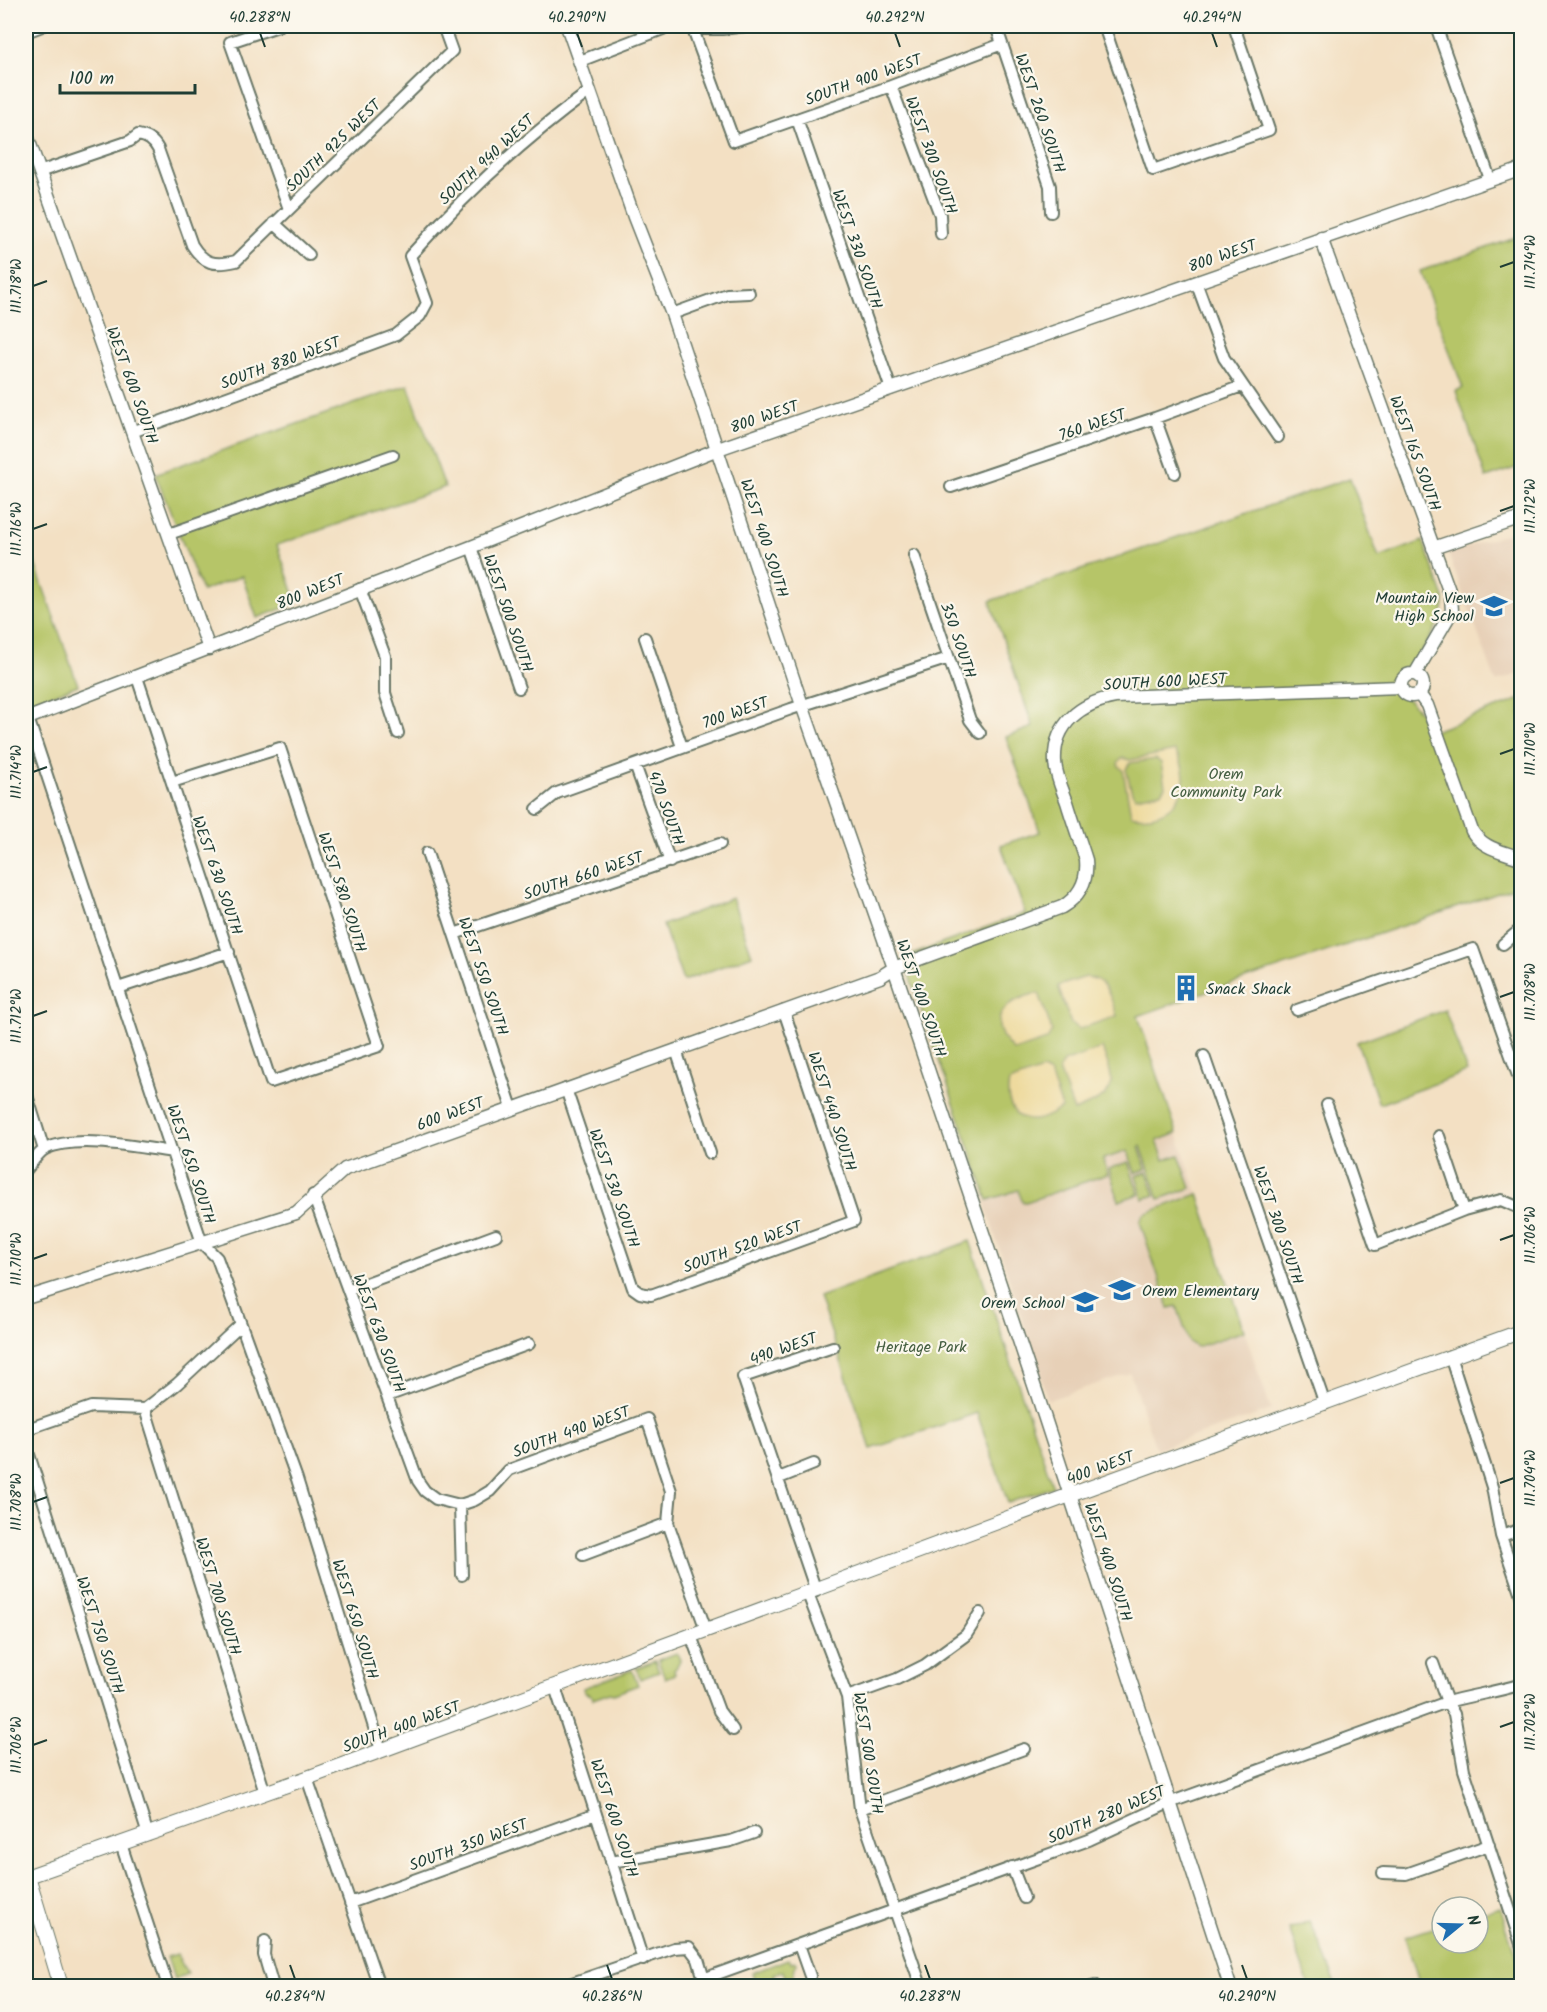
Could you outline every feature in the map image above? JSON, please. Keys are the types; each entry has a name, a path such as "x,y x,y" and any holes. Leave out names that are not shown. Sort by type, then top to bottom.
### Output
{"main road":[{"name":"400 WEST","path":"691,1636 1521,1331"},
{"name":"SOUTH 400 WEST","path":"121,1844 308,1778 691,1636"},
{"path":"61,1986 26,1874 121,1844"}],"street":[{"path":"26,32 42,26"},
{"path":"278,26 230,42 289,209"},
{"name":"SOUTH 925 WEST","path":"39,172 130,141 138,135 147,137 158,149 192,245 200,257 211,263 223,264 236,261 452,51 443,26"},
{"name":"WEST 400 SOUTH","path":"567,26 672,314 802,705 894,968 1070,1495 1230,1986"},
{"path":"580,61 668,27 722,29 746,26"},
{"name":"WEST 260 SOUTH","path":"996,26 1050,186 1051,212"},
{"path":"1104,26 1153,170 1269,129 1234,26"},
{"path":"1436,26 1490,180"},
{"name":"SOUTH 900 WEST","path":"692,27 734,141 1002,44"},
{"name":"WEST 300 SOUTH","path":"891,86 940,215 941,234"},
{"name":"SOUTH 940 WEST","path":"427,303 410,256 438,225 499,166 549,121 590,92"},
{"name":"WEST 330 SOUTH","path":"797,119 891,389"},
{"name":"WEST 600 SOUTH","path":"26,133 209,649"},
{"name":"800 WEST","path":"27,718 718,449 1521,169"},
{"path":"274,223 309,255"},
{"name":"WEST 165 SOUTH","path":"1321,238 1451,596 1452,610 1416,674 1406,676 1401,687"},
{"path":"1196,282 1224,358 1278,437"},
{"path":"672,314 727,294 749,293"},
{"name":"SOUTH 880 WEST","path":"132,432 396,335 420,316 427,303"},
{"name":"760 WEST","path":"951,488 1242,386"},
{"path":"1155,418 1175,473"},
{"path":"168,534 393,455"},
{"path":"1433,548 1521,518"},
{"name":"WEST 500 SOUTH","path":"471,547 519,688"},
{"name":"350 SOUTH","path":"914,555 970,720 980,733"},
{"path":"360,589 385,656 385,693 398,733"},
{"path":"645,638 682,747"},
{"name":"700 WEST","path":"537,809 557,793 802,705 949,657"},
{"path":"1401,687 1407,695 1419,694 1424,683 1416,674"},
{"name":"WEST 630 SOUTH","path":"137,677 271,1082"},
{"name":"SOUTH 600 WEST","path":"894,968 1062,907 1078,894 1085,881 1086,860 1057,775 1055,762 1057,741 1071,717 1084,706 1101,699 1115,697 1401,687"},
{"path":"1419,694 1427,705 1472,831 1477,839 1491,848 1521,859"},
{"name":"WEST 650 SOUTH","path":"27,718 202,1243 217,1258 297,1479 381,1750"},
{"name":"WEST 580 SOUTH","path":"172,782 280,748 379,1046 271,1082"},
{"name":"470 SOUTH","path":"635,765 670,862"},
{"name":"SOUTH 660 WEST","path":"454,934 720,844"},
{"name":"WEST 550 SOUTH","path":"427,853 513,1108"},
{"path":"1503,944 1521,928"},
{"path":"1298,1010 1473,949 1521,1087"},
{"path":"118,988 229,952"},
{"name":"600 WEST","path":"26,1298 296,1213 345,1169 880,977 894,968"},
{"name":"WEST 440 SOUTH","path":"784,1011 854,1221"},
{"path":"676,1050 710,1153"},
{"name":"WEST 300 SOUTH","path":"1204,1056 1325,1404"},
{"name":"WEST 530 SOUTH","path":"566,1089 633,1288 640,1293"},
{"path":"26,1092 44,1150"},
{"path":"1327,1105 1375,1245 1464,1210 1501,1200 1521,1209"},
{"path":"1439,1136 1464,1210"},
{"path":"26,1170 44,1150 66,1145 96,1142 172,1152"},
{"name":"WEST 630 SOUTH","path":"314,1195 418,1481 436,1499 460,1505"},
{"name":"SOUTH 520 WEST","path":"640,1293 651,1295 854,1221"},
{"path":"348,1290 496,1235"},
{"path":"26,1435 33,1426 91,1407 145,1409 177,1384 240,1325"},
{"path":"387,1396 530,1344"},
{"name":"490 WEST","path":"744,1377 833,1347"},
{"path":"1450,1356 1492,1486 1501,1536 1521,1598"},
{"name":"WEST 500 SOUTH","path":"744,1377 779,1478 812,1592 847,1697 860,1809 921,1986"},
{"name":"WEST 700 SOUTH","path":"145,1409 265,1793"},
{"name":"SOUTH 490 WEST","path":"460,1505 475,1500 490,1491 509,1470 647,1419 671,1491 668,1523"},
{"name":"WEST 750 SOUTH","path":"26,1445 148,1835"},
{"path":"779,1478 814,1464"},
{"path":"460,1505 462,1575"},
{"path":"583,1555 668,1523 706,1630"},
{"path":"1501,1536 1521,1529"},
{"path":"847,1697 897,1679 925,1665 966,1635 980,1613"},
{"path":"691,1636 719,1711 733,1730"},
{"path":"1433,1663 1447,1702 1454,1714 1464,1770 1521,1947"},
{"name":"SOUTH 280 WEST","path":"705,1983 798,1945 1089,1840 1169,1803 1447,1702 1496,1692 1521,1684"},
{"name":"WEST 600 SOUTH","path":"555,1687 643,1960"},
{"path":"860,1809 1024,1749"},
{"path":"308,1778 379,1986"},
{"name":"SOUTH 350 WEST","path":"350,1903 596,1814"},
{"path":"611,1862 731,1841 753,1833"},
{"path":"121,1844 168,1986"},
{"path":"1383,1873 1406,1874 1489,1845"},
{"path":"1012,1867 1023,1898"},
{"path":"265,1941 264,1955 273,1986"},
{"path":"798,1945 810,1976"},
{"path":"568,1986 674,1948 689,1947 698,1959 705,1983"}],"shaded area":[{"name":"Mountain View High School","path":"1521,529 1521,673 1496,682 1448,553"},
{"name":"Orem Elementary","path":"1177,1133 1271,1410 1156,1449 1130,1373 1048,1400 984,1201"}],"green space":[{"path":"1521,236 1521,466 1486,478 1456,391 1463,388 1420,271"},
{"path":"408,385 445,487 277,545 297,603 257,618 242,576 202,591 155,474"},
{"name":"Orem Community Park","path":"1350,478 1379,558 1423,541 1444,598 1435,629 1421,652 1398,677 1397,694 1404,697 1418,710 1428,733 1521,699 1521,885 1138,1016 1177,1133 1157,1141 1164,1160 1179,1155 1191,1188 1159,1199 1141,1146 1139,1147 1146,1169 1135,1173 1128,1151 1103,1159 1108,1174 1023,1203 1018,1190 988,1200 903,958 1025,913 1001,845 1040,832 1006,737 1033,727 990,601"},
{"path":"26,539 78,685 26,705"},
{"path":"732,898 752,955 683,981 663,925"},
{"path":"1445,1010 1467,1072 1379,1104 1357,1042"},
{"path":"1128,1162 1139,1194 1119,1201 1109,1169"},
{"path":"1147,1172 1155,1195 1143,1199 1136,1176"},
{"path":"1198,1194 1244,1331 1196,1347 1189,1342 1177,1306 1169,1308 1140,1222 1144,1214"},
{"name":"Heritage Park","path":"970,1241 1053,1487 1008,1503 977,1413 871,1449 819,1297"},
{"path":"677,1653 680,1660 674,1670 675,1674 665,1678 658,1660"},
{"path":"655,1661 659,1672 640,1679 636,1668"},
{"path":"632,1670 638,1685 593,1699 584,1692 583,1688"},
{"path":"1500,1907 1521,1972 1521,1986 1420,1986 1405,1937 1430,1929 1430,1955 1490,1955 1490,1910"},
{"path":"1310,1921 1337,1986 1309,1986 1289,1929"},
{"path":"177,1954 187,1974 174,1979 167,1957"},
{"path":"788,1959 791,1963 794,1961 796,1963 793,1976 785,1977 783,1971 774,1974 775,1978 769,1978 756,1986 752,1973"}],"sand":[{"path":"1175,751 1182,764 1184,777 1177,800 1169,808 1145,817 1131,815 1123,770 1118,765 1123,758 1130,760","holes":["1156,759 1161,763 1165,786 1161,792 1136,797 1132,793 1126,769 1130,763"]},
{"path":"1086,977 1099,981 1107,990 1117,1016 1079,1029 1071,1024 1058,986"},
{"path":"1039,993 1052,1031 1047,1040 1014,1051 1000,1030 999,1021 1002,1013 1016,1001"},
{"path":"1102,1048 1110,1073 1110,1088 1098,1100 1074,1111 1059,1070 1063,1062"},
{"path":"1042,1070 1050,1074 1062,1108 1049,1116 1027,1120 1016,1114 1012,1108 1008,1096 1009,1082"}],"place":[{"name":"Mountain View High School","path":"1494,606"},
{"name":"Snack Shack","path":"1186,988"},
{"name":"Orem Elementary","path":"1122,1290"},
{"name":"Orem School","path":"1085,1302"}]}
